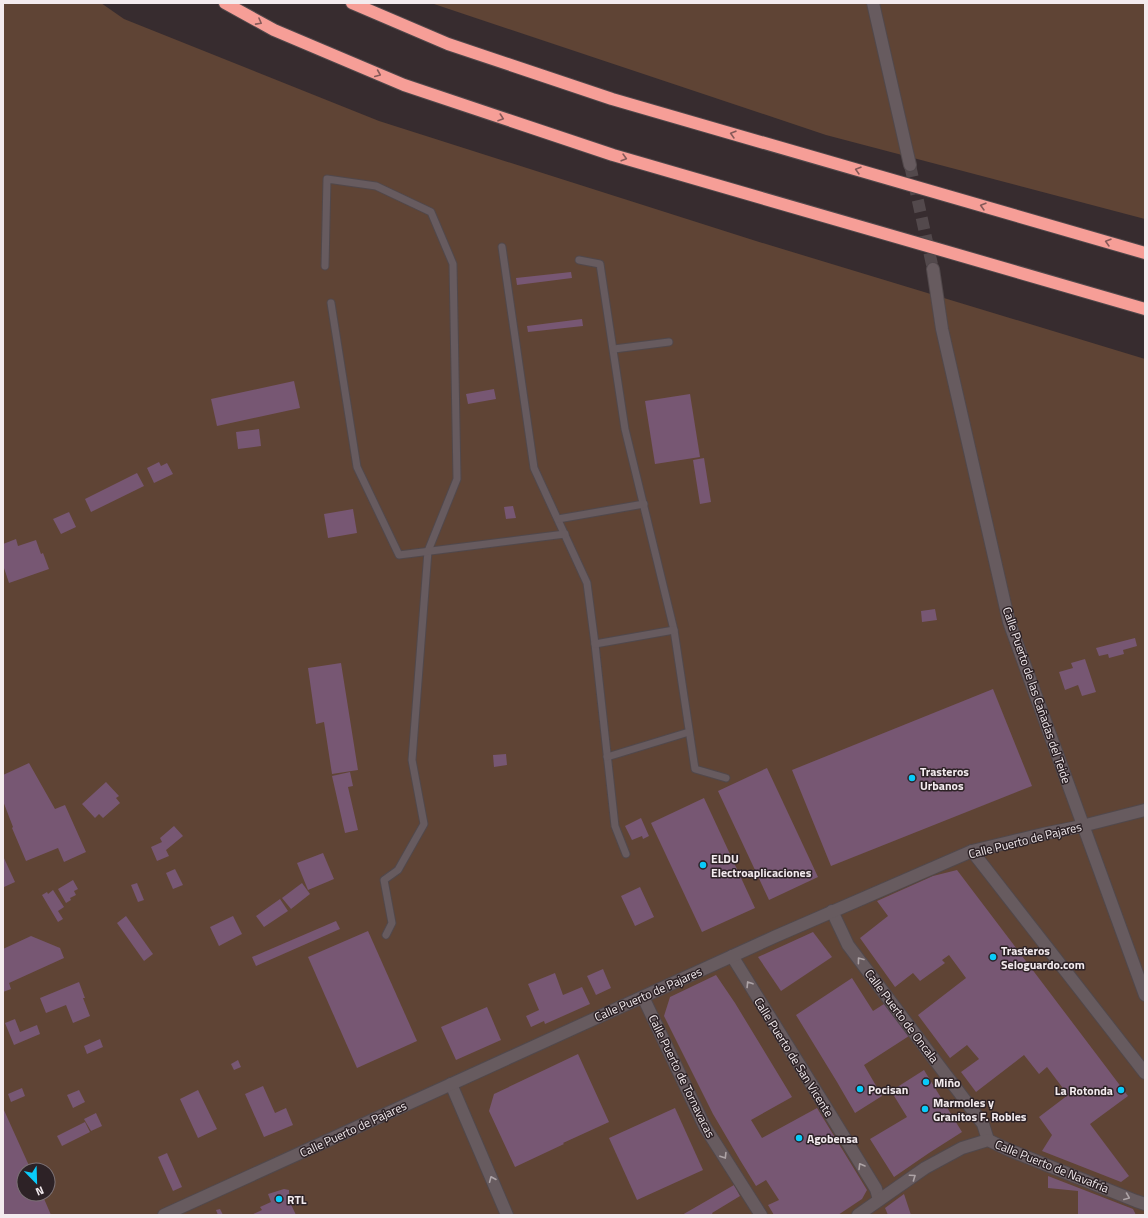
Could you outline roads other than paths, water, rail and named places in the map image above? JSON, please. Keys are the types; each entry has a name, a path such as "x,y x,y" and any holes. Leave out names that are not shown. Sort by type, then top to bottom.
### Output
{"highway":[{"path":"225,3 274,30 404,85 613,155 1145,309"},
{"path":"352,3 448,44 612,99 1145,253"}],"street":[{"path":"873,3 910,165"},
{"name":"Calle Puerto de las Cañadas del Teide","path":"933,269 942,329 1009,622 1082,826 1145,995"},
{"name":"Calle Puerto de Pajares","path":"164,1215 642,996 832,911 972,851 1145,810"},
{"path":"972,851 1145,1074"},
{"name":"Calle Puerto de Oncala","path":"832,911 848,945 983,1124 988,1140"},
{"name":"Calle Puerto de San Vicente","path":"732,956 876,1189 879,1200"},
{"name":"Calle Puerto de Tornavacas","path":"642,996 705,1127 761,1215"},
{"path":"451,1084 507,1215"},
{"name":"Calle Puerto de Navafría","path":"858,1215 925,1168 962,1148 988,1140 1009,1150 1145,1204"}],"lane":[{"path":"325,266 327,179 376,186 431,212 452,264 458,479 428,551 412,760 424,824 398,870 384,880 392,923 386,935"},
{"path":"502,247 534,468 587,583 615,826 626,854"},
{"path":"579,260 600,264 625,429 674,630 695,769 726,778"},
{"path":"331,303 357,467 399,555 565,534"},
{"path":"614,349 669,342"},
{"path":"558,519 644,504"},
{"path":"595,644 674,630"},
{"path":"607,757 689,732"}],"tunnel":[{"path":"910,165 933,269"}],"place":[{"name":"Trasteros Urbanos","path":"912,778"},
{"name":"ELDU Electroaplicaciones","path":"703,865"},
{"name":"Trasteros Seloguardo.com","path":"993,957"},
{"name":"Miño","path":"926,1082"},
{"name":"Pocisan","path":"860,1089"},
{"name":"La Rotonda","path":"1121,1090"},
{"name":"Marmoles y Granitos F. Robles","path":"925,1109"},
{"name":"Agobensa","path":"799,1138"},
{"name":"RTL","path":"279,1199"}]}
